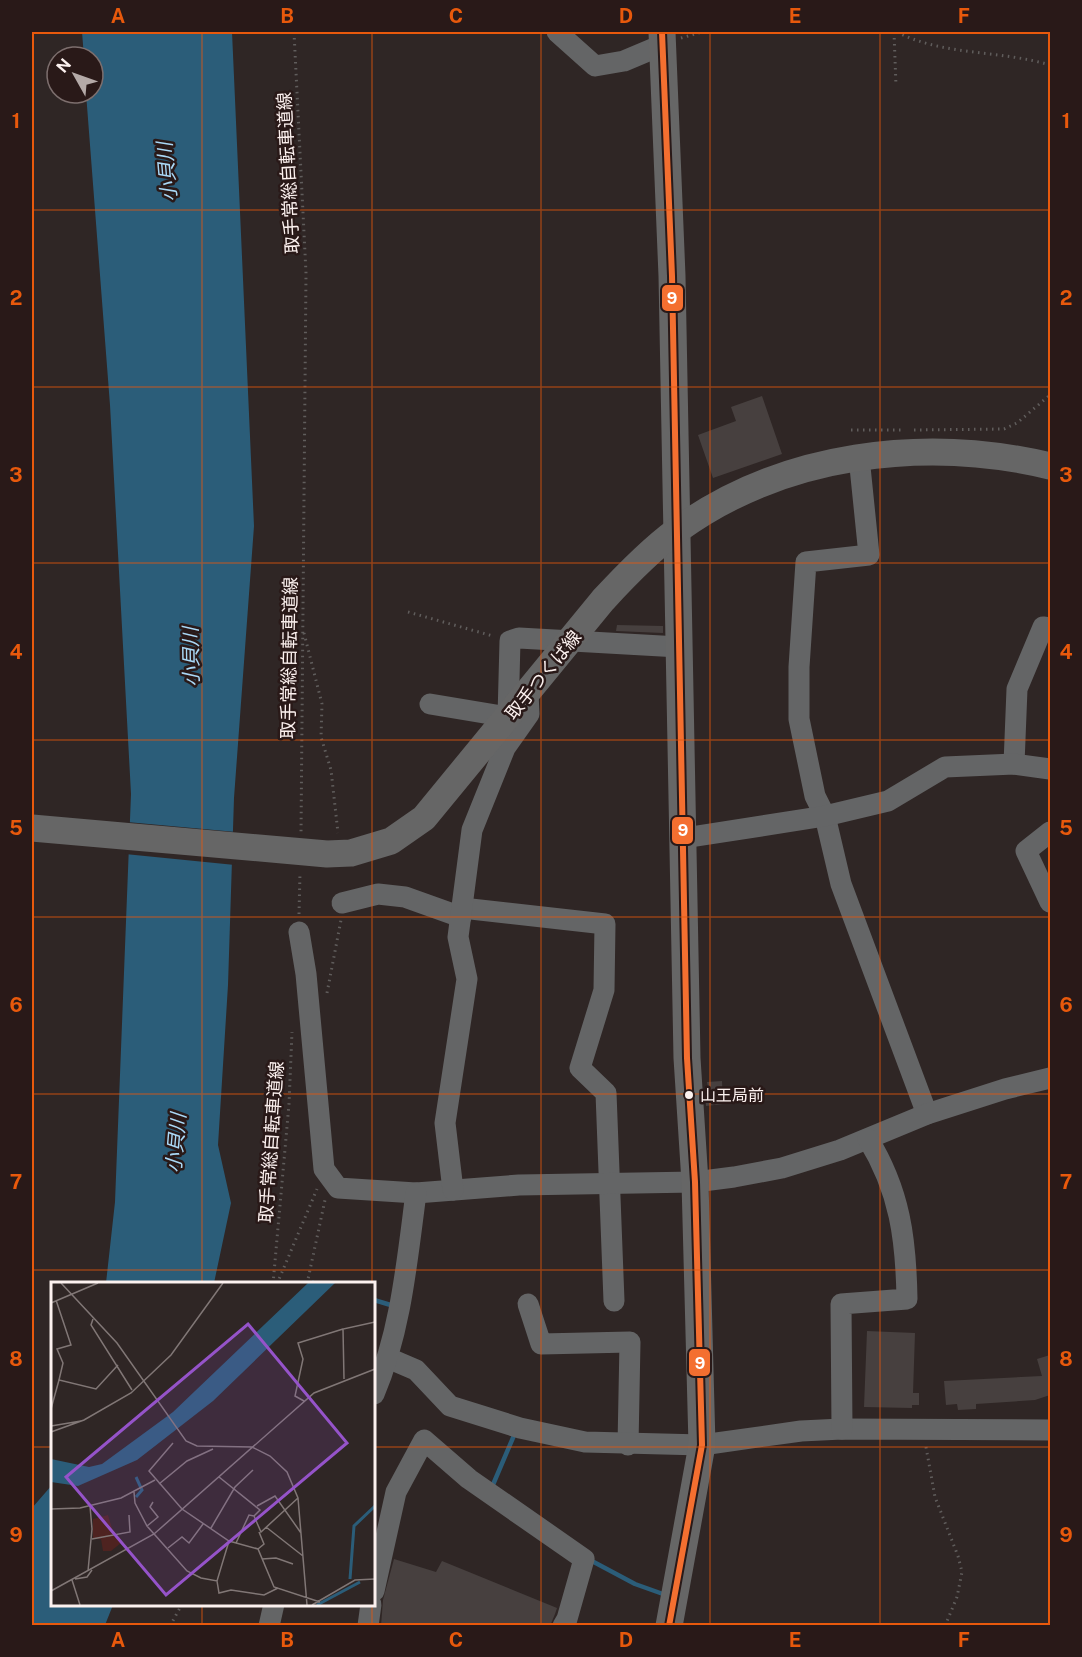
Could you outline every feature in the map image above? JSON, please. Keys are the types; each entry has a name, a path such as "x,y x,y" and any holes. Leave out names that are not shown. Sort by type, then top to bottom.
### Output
{"main road":[{"path":"662,38 672,276 687,1058 695,1182 702,1445 669,1626"},
{"name":"取手つくば線","path":"32,828 293,852 351,853 391,841 409,831 442,799 629,572 677,530 728,501 780,476 805,468 859,457 968,453 1050,466"}],"street":[{"path":"557,32 595,66 624,61 662,38"},
{"path":"859,457 869,555 806,562 799,668 799,719 815,796 825,816 841,884 927,1114"},
{"path":"1014,764 1017,689 1043,627 1050,628"},
{"path":"430,704 508,717 510,641 519,638 679,647"},
{"path":"453,1190 445,1123 467,979 458,937 472,830 505,748 529,714 528,693"},
{"path":"684,838 825,816 888,801 945,767 1014,764 1050,768"},
{"path":"1050,832 1026,851 1050,902"},
{"path":"342,903 378,894 405,897 461,912 605,924 604,990 580,1068 606,1093 614,1301"},
{"path":"299,932 306,974 327,1173 338,1188 416,1193 609,1182 695,1182 782,1168 868,1139 927,1114 1005,1089 1050,1078"},
{"path":"842,1429 841,1304 908,1299 906,1255 897,1204 886,1168 868,1139"},
{"path":"375,1391 388,1358 403,1288 416,1193"},
{"path":"528,1304 541,1344 630,1342 628,1445"},
{"path":"388,1358 416,1370 450,1407 520,1428 585,1442 628,1445 655,1442 702,1445 801,1431 842,1429 1050,1430"},
{"path":"375,1586 396,1492 424,1440 485,1490 584,1559 570,1623"},
{"path":"268,1626 274,1606"},
{"path":"368,1626 371,1606"}],"path":[{"name":"取手常総自転車道線","path":"294,32 306,273 303,628 293,852 299,932"},
{"path":"896,86 896,32 927,45 1024,57 1050,65"},
{"path":"851,430 1004,429 1017,423 1050,395"},
{"path":"408,612 510,641"},
{"path":"303,628 322,704 321,737 331,770 339,841"},
{"path":"326,995 342,903"},
{"name":"取手常総自転車道線","path":"275,1282 289,1104 292,1021"},
{"path":"276,1282 327,1173"},
{"path":"307,1282 327,1173"},
{"path":"928,1430 926,1454 935,1497 962,1572 957,1597 945,1626"},
{"path":"170,1626 181,1606"}],"water":[{"name":"小貝川","path":"82,32 232,32 254,526 234,798 228,985 218,1145 231,1203 214,1282 106,1282 115,1202 131,794 110,405 87,105 105,105 105,45 83,45"},
{"path":"51,1486 51,1606 113,1606 105,1625 32,1625 32,1508"}],"pier":[{"path":"127,822 236,832 235,865 125,854"}],"building":[{"path":"762,396 782,454 713,478 698,435 736,421 731,407"},
{"path":"617,625 663,626 663,633 616,631"},
{"path":"722,1081 723,1104 706,1106 707,1082"},
{"path":"867,1331 915,1333 913,1393 919,1393 919,1405 912,1405 912,1408 864,1407"},
{"path":"1050,1355 1050,1395 1035,1400 976,1404 976,1409 958,1410 957,1404 946,1405 944,1381 1042,1376 1037,1359"},
{"path":"394,1559 436,1572 442,1561 557,1608 550,1626 381,1626 383,1600"}],"waterway":[{"path":"375,1300 394,1306"},
{"path":"492,1487 515,1433"},
{"path":"590,1560 635,1584 663,1594"}],"transit line":[{"name":"9","path":"662,32 672,276 687,1058 695,1182 702,1445 669,1626"}],"place":[{"name":"山王局前","path":"689,1095"}]}
